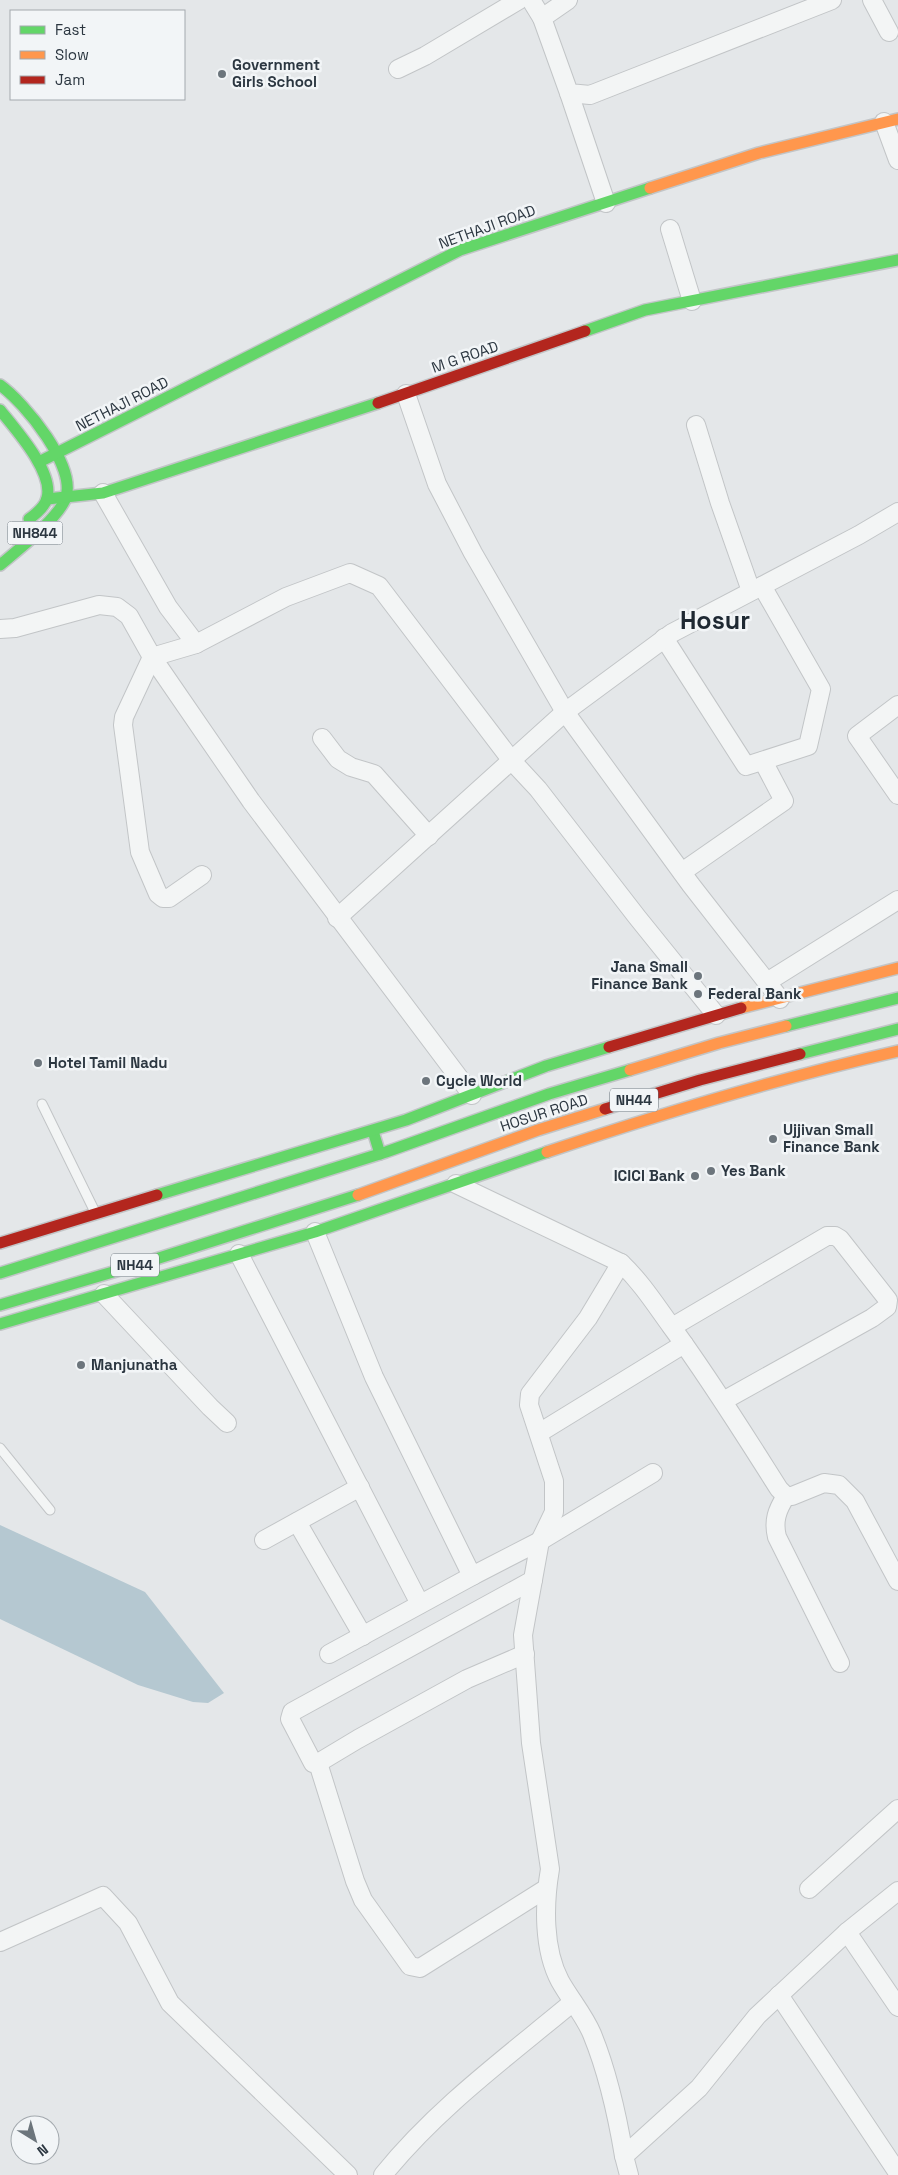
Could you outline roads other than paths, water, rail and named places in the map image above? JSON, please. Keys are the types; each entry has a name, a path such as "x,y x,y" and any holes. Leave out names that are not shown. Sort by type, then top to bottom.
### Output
{"main road":[{"name":"NETHAJI ROAD","path":"39,462 460,250 760,153 891,120"},
{"name":"M G ROAD","path":"46,499 102,493 406,394 645,310 898,260"},
{"path":"0,385 10,392 58,453 66,478 66,498"},
{"path":"0,410 39,462 48,490 46,499"},
{"name":"NH844","path":"0,565 54,515 66,498"},
{"name":"NH844","path":"21,526 38,511 46,499"},
{"path":"0,1243 373,1131 546,1066 716,1015 898,968"},
{"name":"HOSUR ROAD","path":"383,1153 549,1094 719,1043 898,998"},
{"name":"HOSUR ROAD","path":"375,1189 538,1130 662,1092 898,1029"},
{"path":"0,1324 315,1232 380,1208 646,1119 836,1065 898,1051"},
{"path":"373,1131 383,1153"},
{"name":"NH44","path":"0,1274 383,1153"},
{"path":"375,1189 380,1208"},
{"name":"NH44","path":"0,1305 375,1189"}],"street":[{"path":"398,70 426,56 519,0"},
{"path":"531,0 542,18 606,203"},
{"path":"542,18 568,0"},
{"path":"569,93 590,95 832,0"},
{"path":"872,0 888,32"},
{"path":"891,120 898,160"},
{"path":"670,229 692,301"},
{"path":"406,394 437,484 473,553 565,712 682,872 780,999"},
{"path":"664,638 746,766 808,746 821,689 756,588 726,520 696,425"},
{"path":"102,493 168,608 196,644"},
{"path":"337,918 565,712 664,638 859,535 898,512"},
{"path":"202,875 169,898 163,898 158,894 140,852 123,725 124,717 152,657 196,644 286,597 350,573 379,586 512,761 538,789 716,1015"},
{"path":"0,629 15,628 99,605 117,607 129,616 152,657 250,801 472,1095"},
{"path":"898,705 857,736 898,795"},
{"path":"322,738 338,759 351,767 374,774 429,836"},
{"path":"682,872 784,801 763,761"},
{"path":"767,982 898,900"},
{"path":"456,1184 621,1263 638,1279 684,1344 779,1489 786,1496 792,1496 824,1483 838,1485 855,1500 898,1582"},
{"path":"315,1232 374,1377 472,1576 474,1575"},
{"path":"672,1327 827,1236 840,1238 888,1300 887,1307 872,1318 723,1401"},
{"path":"239,1254 420,1604"},
{"path":"621,1263 588,1318 530,1394 529,1405 554,1481 554,1512 540,1541 523,1635 531,1744 550,1869 547,1888 548,1945 559,1980 592,2033 617,2112 629,2175"},
{"path":"104,1294 210,1408 227,1422"},
{"path":"539,1432 684,1344"},
{"path":"330,1654 540,1541 653,1473"},
{"path":"264,1540 360,1487"},
{"path":"786,1496 777,1510 775,1526 777,1537 840,1663"},
{"path":"296,1522 363,1636"},
{"path":"318,1764 313,1763 290,1719 292,1712 533,1580"},
{"path":"318,1764 358,1739 467,1679 525,1654"},
{"path":"318,1764 355,1881 363,1900 410,1966 420,1968 547,1888"},
{"path":"809,1889 898,1809"},
{"path":"624,2156 699,2088 757,2016 847,1932 898,1891"},
{"path":"0,1942 103,1896 128,1923 170,2003 348,2175"},
{"path":"847,1932 898,2007"},
{"path":"779,1996 898,2173"},
{"path":"383,2175 400,2153 446,2108 573,2002"}],"lane":[{"path":"42,1104 97,1214"},
{"path":"0,1448 50,1510"}],"water":[{"path":"0,1525 145,1592 224,1693 208,1703 193,1702 138,1685 0,1619"}],"place":[{"name":"Government Girls School","path":"222,74"},
{"name":"Jana Small Finance Bank","path":"698,976"},
{"name":"Federal Bank","path":"698,994"},
{"name":"Hotel Tamil Nadu","path":"38,1063"},
{"name":"Cycle World","path":"426,1081"},
{"name":"Ujjivan Small Finance Bank","path":"773,1139"},
{"name":"Yes Bank","path":"711,1171"},
{"name":"ICICI Bank","path":"695,1176"},
{"name":"Manjunatha","path":"81,1365"}],"district":[{"name":"Hosur","path":"715,620"}]}
